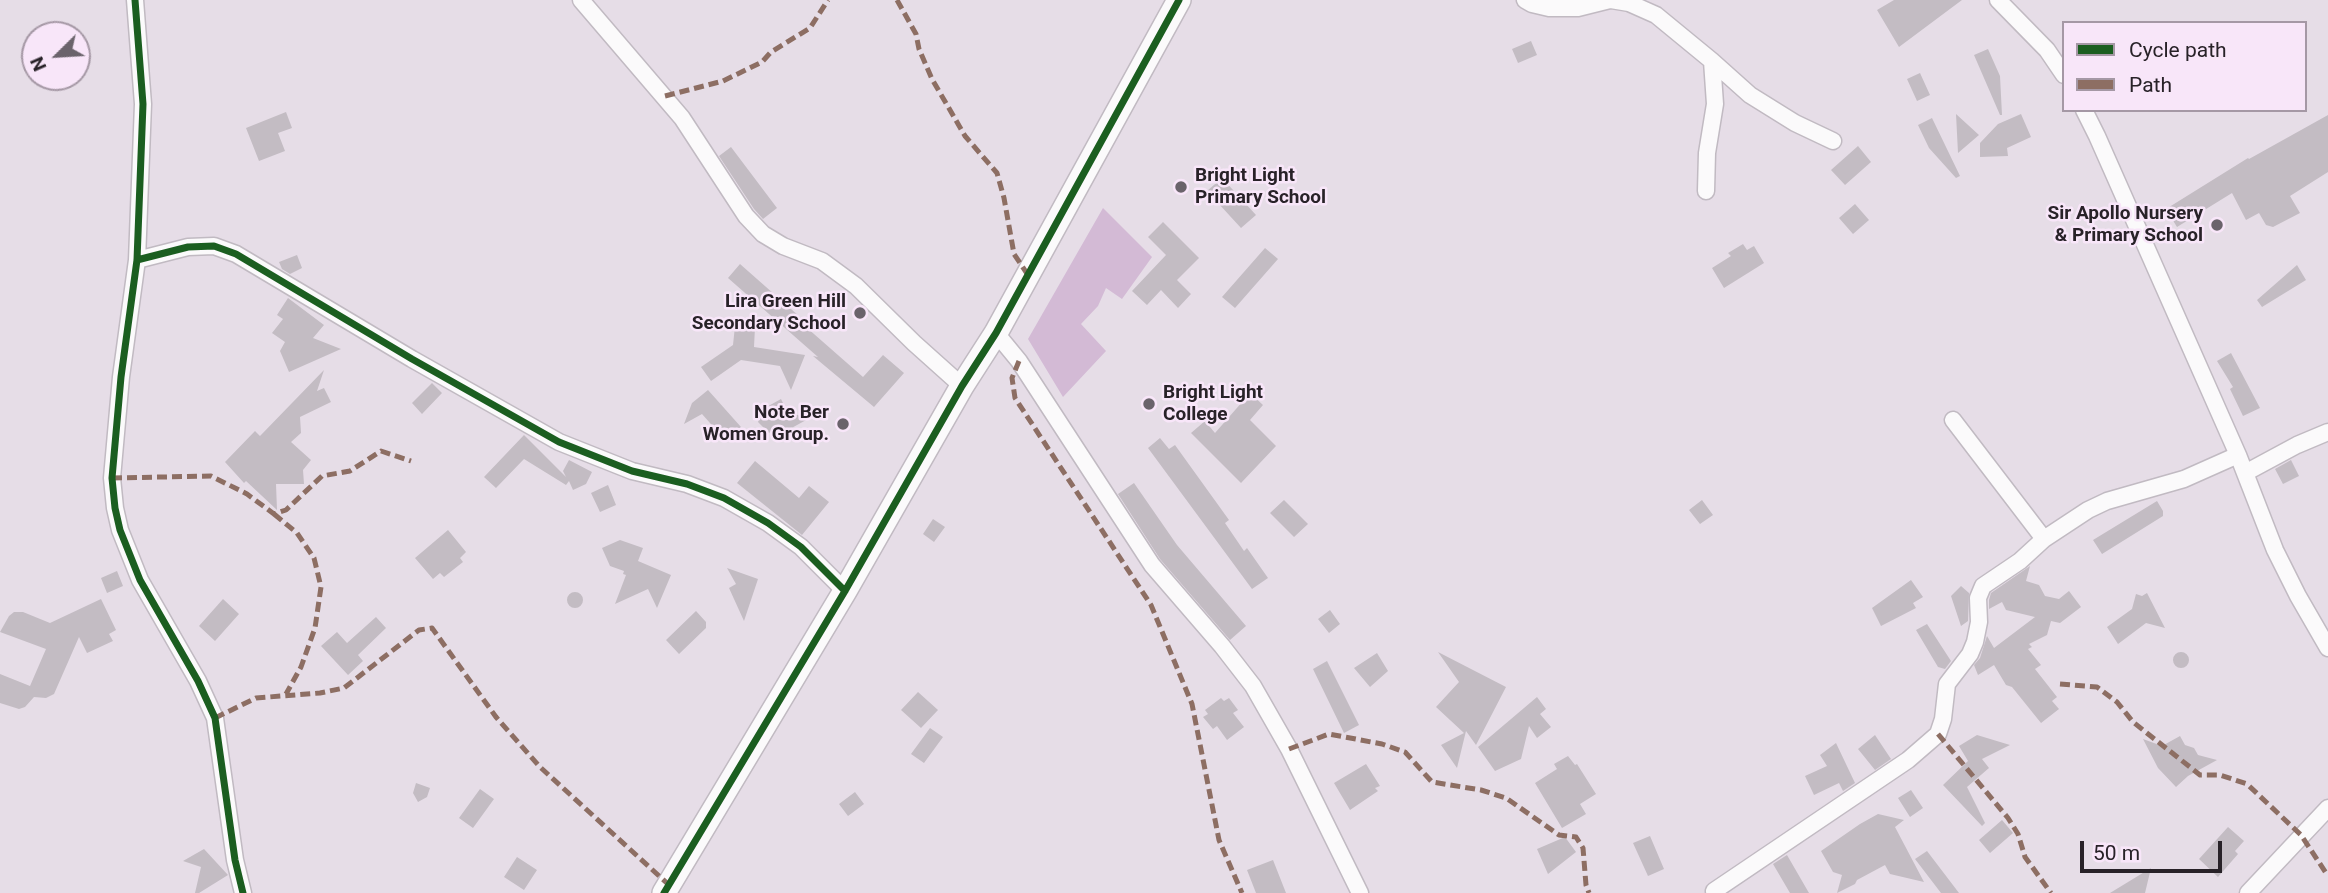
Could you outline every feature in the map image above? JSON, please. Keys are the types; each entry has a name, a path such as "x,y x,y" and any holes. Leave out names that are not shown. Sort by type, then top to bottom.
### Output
{"street":[{"path":"135,0 143,104 137,260 121,377 112,478 115,508 120,530 140,580 198,681 215,718 235,860 243,893"},
{"path":"581,0 674,107 746,216 763,234 783,246 822,261 856,286 962,386"},
{"path":"664,893 845,591 962,386 996,333 1180,0"},
{"path":"1525,0 1549,8 1578,8 1611,0 1629,3 1656,15 1750,95 1795,123 1833,141"},
{"path":"1998,0 2047,50 2062,72"},
{"path":"1706,191 1707,153 1715,104 1712,61"},
{"path":"2085,112 2238,455 2275,550 2328,648"},
{"path":"137,260 188,247 214,246 236,254 400,352 559,442 632,471 687,484 768,523 801,547 845,591"},
{"path":"996,333 1027,372 1152,565 1253,686 1289,749 1360,893"},
{"path":"1953,420 2044,539"},
{"path":"2245,473 2328,432"},
{"path":"1714,891 1930,743 1941,729 1949,679 1970,653 1975,642 1979,622 1980,589 2020,561 2044,539 2107,501 2184,479 2238,455"},
{"path":"2248,893 2328,808"}],"shaded area":[{"path":"1103,208 1152,257 1122,299 1106,288 1098,306 1081,324 1106,351 1063,397 1028,339"}],"building":[{"path":"1894,0 1962,0 1899,47 1877,10"},
{"path":"1531,41 1537,55 1518,63 1512,49"},
{"path":"1988,49 2000,76 2002,115 1974,55"},
{"path":"1920,73 1930,95 1917,101 1907,79"},
{"path":"286,112 292,128 278,133 285,151 259,161 246,128"},
{"path":"1956,114 1979,135 1958,153"},
{"path":"2021,114 2031,137 2007,148 2008,156 1980,157 1980,143 1998,124"},
{"path":"2328,115 2328,172 2290,196 2300,213 2273,227 2266,225 2259,213 2246,220 2232,193 2177,227 2166,209 2248,158"},
{"path":"1932,118 1960,176 1956,178 1929,148 1918,125"},
{"path":"1858,146 1871,162 1845,185 1831,170"},
{"path":"731,147 777,208 763,219 719,156"},
{"path":"1222,178 1256,215 1241,228 1207,191"},
{"path":"1855,204 1869,220 1853,234 1839,218"},
{"path":"1163,222 1199,258 1177,280 1191,294 1178,308 1161,290 1147,305 1132,291 1166,255 1148,237"},
{"path":"1743,244 1747,250 1754,246 1764,263 1724,288 1712,268 1731,256 1728,253"},
{"path":"1265,248 1278,259 1235,308 1222,297"},
{"path":"297,255 302,268 290,274 282,269 279,262"},
{"path":"740,264 863,377 883,355 904,373 874,407 813,356 818,357 728,278"},
{"path":"2297,265 2306,280 2262,307 2257,300"},
{"path":"288,298 324,325 313,338 341,349 289,372 280,351 285,342 272,333 283,319 277,315"},
{"path":"735,326 755,327 754,347 805,355 791,390 780,366 741,360 711,381 701,367 733,345"},
{"path":"2231,353 2260,408 2243,416 2230,389 2233,387 2217,361"},
{"path":"324,370 317,391 324,388 331,402 300,417 301,433 291,442 311,460 303,470 304,484 276,484 277,510 246,481 244,483 225,462 255,431 260,436"},
{"path":"432,383 442,393 422,414 412,403"},
{"path":"708,390 741,427 726,441 702,414 684,424 692,403"},
{"path":"1250,393 1263,405 1250,420 1276,446 1241,483 1191,433 1205,421 1215,433"},
{"path":"781,399 787,411 808,419 777,436 772,430 769,433 758,422 763,409"},
{"path":"524,435 566,477 563,471 569,460 592,472 586,484 573,490 569,481 566,485 524,459 496,488 484,477"},
{"path":"1160,438 1169,449 1175,445 1229,520 1225,523 1244,551 1247,548 1268,578 1252,589 1148,448"},
{"path":"2291,460 2299,476 2283,484 2275,469"},
{"path":"755,461 799,498 809,486 829,502 802,535 737,483"},
{"path":"1134,483 1177,545 1246,626 1230,640 1160,559 1118,494"},
{"path":"608,485 616,505 600,512 591,493"},
{"path":"1284,500 1308,524 1294,537 1270,513"},
{"path":"1702,500 1713,515 1700,524 1689,510"},
{"path":"2157,501 2163,516 2102,554 2093,540"},
{"path":"933,519 945,527 934,542 923,534"},
{"path":"448,530 466,552 460,558 463,562 444,577 440,573 433,579 415,558"},
{"path":"620,540 643,548 638,561 671,575 657,608 648,589 615,604 626,575 623,574 624,571 610,566 602,548"},
{"path":"2030,566 2026,581 2039,585 2045,596 2059,599 2069,591 2081,607 2060,623 2051,621 2047,635 2029,644 2032,647 2028,649 2041,665 2035,669 2057,697 2052,701 2059,709 2041,723 2012,687 2006,685 1994,665 1978,675 1974,665 1980,658 1987,636 1994,648 2035,617 2006,610 2002,602 1989,609 1991,593"},
{"path":"727,568 758,579 744,621 729,588 736,584"},
{"path":"117,571 123,586 107,593 101,578"},
{"path":"1911,580 1923,597 1913,603 1916,608 1881,626 1872,608"},
{"path":"1961,586 1969,593 1968,621 1961,626 1951,596"},
{"path":"575,592 581,594 581,606 575,608 569,606 567,600 569,594"},
{"path":"2147,593 2165,628 2146,623 2118,644 2107,627 2132,609 2136,594 2142,596"},
{"path":"101,599 116,630 109,634 113,641 87,653 79,637 54,694 46,698 34,697 25,707 19,709 0,703 0,674 30,686 46,649 0,632 9,616 14,612 23,612 50,623"},
{"path":"223,599 239,614 215,641 199,626"},
{"path":"1330,610 1340,624 1329,633 1318,619"},
{"path":"696,611 706,622 706,628 679,654 666,640"},
{"path":"376,617 386,628 358,655 363,661 348,675 321,646 337,632 347,643"},
{"path":"1927,624 1951,661 1945,669 1938,667 1916,630"},
{"path":"1438,652 1506,687 1476,745 1466,731 1457,768 1441,745 1464,733 1436,707 1459,682"},
{"path":"2178,652 2184,652 2189,660 2187,666 2178,668 2173,663 2173,657"},
{"path":"1377,653 1388,671 1370,687 1354,668"},
{"path":"1327,661 1359,725 1344,733 1313,669"},
{"path":"918,692 938,710 921,728 901,710"},
{"path":"1537,697 1546,709 1540,714 1551,727 1537,738 1529,726 1521,759 1495,771 1478,747"},
{"path":"1221,698 1224,701 1229,698 1238,710 1233,713 1244,727 1227,740 1217,726 1213,729 1203,717 1208,714 1205,710"},
{"path":"930,728 943,737 924,763 911,754"},
{"path":"1875,735 1891,759 1875,770 1858,749"},
{"path":"1977,735 2010,745 1982,759 1989,768 1967,787 1985,823 1982,826 1943,785 1968,761 1959,746"},
{"path":"2180,736 2185,745 2194,748 2198,755 2217,760 2188,776 2176,787 2158,768 2143,739 2162,746"},
{"path":"1836,743 1855,783 1843,791 1839,783 1814,795 1805,776 1827,766 1820,755"},
{"path":"1568,756 1577,764 1596,794 1580,804 1586,814 1562,828 1535,783 1557,769 1554,764"},
{"path":"1366,764 1380,786 1375,788 1378,791 1350,810 1334,783"},
{"path":"416,783 430,788 427,797 418,802 413,793"},
{"path":"480,789 494,799 473,828 459,818"},
{"path":"1911,790 1923,808 1910,817 1898,798"},
{"path":"855,792 864,804 848,816 839,804"},
{"path":"1878,814 1904,820 1895,827 1924,882 1890,874 1885,865 1837,893 1842,875 1833,872 1821,851"},
{"path":"2002,820 2013,833 1990,853 1979,840"},
{"path":"2228,827 2244,841 2235,851 2238,854 2218,877 2199,859"},
{"path":"1650,836 1664,869 1648,876 1633,843"},
{"path":"1565,837 1576,852 1548,874 1537,849"},
{"path":"204,849 228,875 195,893 201,867 183,861"},
{"path":"1927,851 1959,893 1941,893 1915,859"},
{"path":"1787,855 1809,893 1790,893 1773,864"},
{"path":"517,857 537,870 524,890 504,877"},
{"path":"1273,860 1286,893 1256,893 1247,870"},
{"path":"2151,868 2145,893 2110,893"}],"marked path":[{"path":"665,96 723,81 762,62 771,52 810,28 828,0"},
{"path":"897,0 916,34 919,49 932,79 965,136 997,173 1014,254 1028,275"},
{"path":"1019,361 1012,378 1015,398 1151,605 1192,704 1219,840 1242,893"},
{"path":"112,478 211,476 247,494 274,514 286,510 322,476 350,471 381,451 411,461"},
{"path":"274,514 297,533 314,558 321,587 315,628 301,667 286,694"},
{"path":"215,718 256,698 320,693 344,688 419,630 432,628 496,717 540,767 669,885"},
{"path":"2060,684 2097,687 2117,702 2133,722 2200,775 2220,775 2247,784 2301,835 2328,876"},
{"path":"1289,749 1329,734 1382,744 1405,752 1432,782 1481,790 1506,798 1559,835 1576,837 1583,848 1589,893"},
{"path":"1938,734 2008,818 2018,834 2025,857 2051,893"}],"cycle path":[{"path":"135,0 143,104 137,260 121,377 112,478 115,508 120,530 140,580 198,681 215,718 235,860 243,893"},
{"path":"664,893 845,591 962,386 996,333 1179,0"},
{"path":"137,260 188,247 214,246 236,254 412,359 559,442 632,471 687,484 724,498 768,523 801,547 845,591"}],"place":[{"name":"Bright Light Primary School","path":"1181,187"},
{"name":"Sir Apollo Nursery & Primary School","path":"2217,225"},
{"name":"Lira Green Hill Secondary School","path":"860,313"},
{"name":"Bright Light College","path":"1149,404"},
{"name":"Note Ber Women Group.","path":"843,424"}]}
